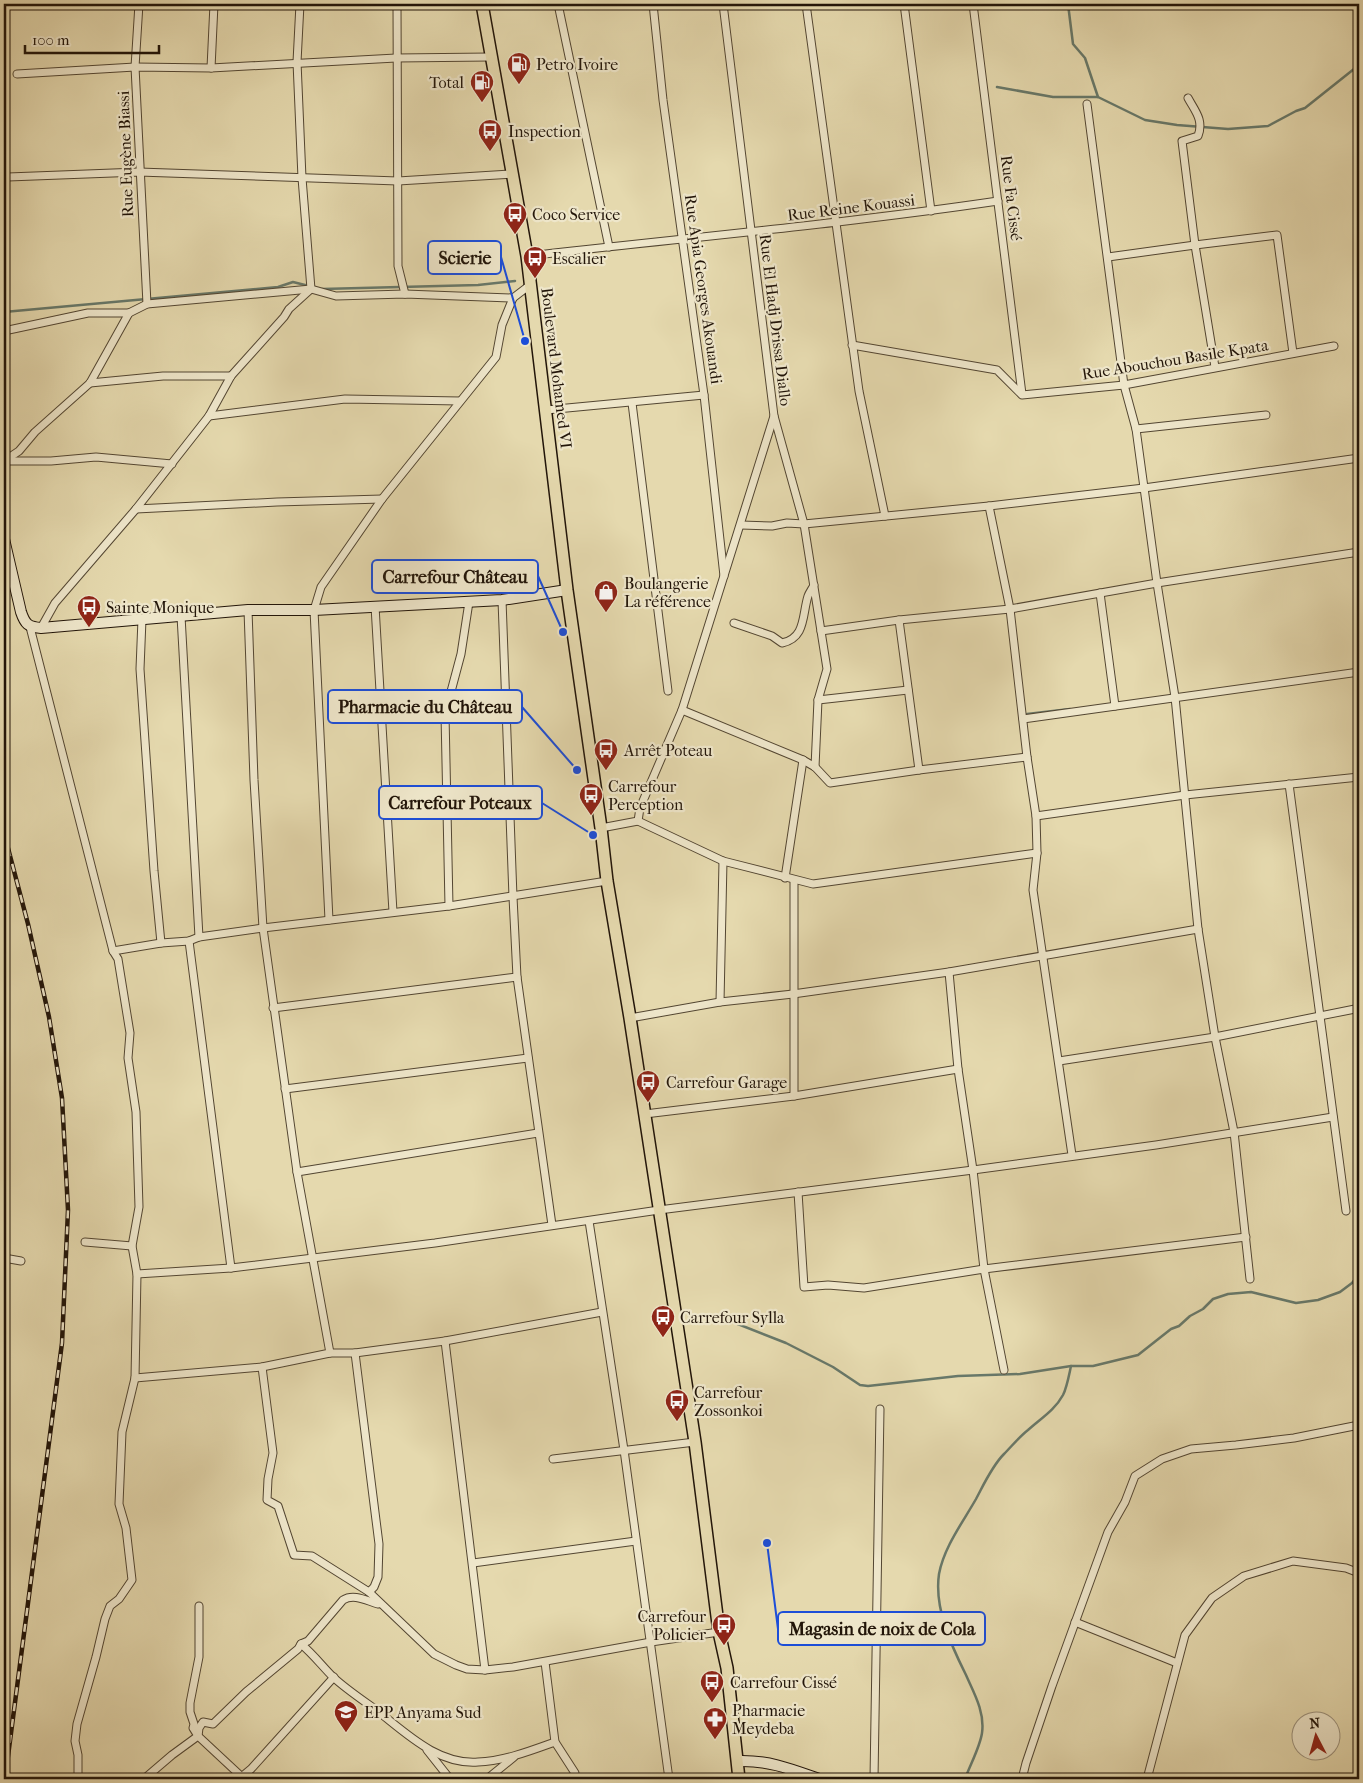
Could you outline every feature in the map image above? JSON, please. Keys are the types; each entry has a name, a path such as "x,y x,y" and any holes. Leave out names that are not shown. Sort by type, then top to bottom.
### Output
{"main road":[{"name":"Boulevard Mohamed VI","path":"482,4 527,256 567,590 601,828 606,881 630,1018 695,1442 719,1632 727,1668 738,1761 738,1779"}],"street":[{"name":"Rue Eugène Biassi","path":"139,4 136,67 146,304"},
{"path":"211,68 214,4"},
{"path":"300,4 297,62 302,178 311,289"},
{"path":"397,4 398,266 405,294"},
{"path":"558,4 608,247"},
{"name":"Rue Apia Georges Akouandi","path":"653,4 663,100 684,238 704,395 724,579"},
{"name":"Rue El Hadj Drissa Diallo","path":"638,821 640,808 682,710 774,416 723,4"},
{"path":"806,4 852,345 884,516"},
{"path":"904,4 931,211"},
{"name":"Rue Fa Cissé","path":"973,4 1022,395"},
{"path":"17,74 136,67 211,68 396,58 490,57"},
{"path":"1188,98 1199,118 1201,128 1198,136 1182,141 1195,244 1215,367"},
{"path":"1087,104 1124,385 1136,429 1175,697 1198,929 1215,1037 1234,1132 1250,1279"},
{"path":"8,177 139,172 398,181 512,174"},
{"name":"Rue Reine Kouassi","path":"527,256 684,238 836,224 998,201"},
{"path":"1108,257 1195,244 1277,236 1293,353"},
{"path":"328,920 314,610 321,588 382,499 429,438 496,357 502,325 513,298 530,285"},
{"path":"41,628 55,603 136,509 209,416 231,376 280,322 289,309 311,289"},
{"path":"4,331 88,313 129,312 146,304 311,289 336,296 405,294 513,298"},
{"path":"4,461 19,451 36,432 90,383 129,312"},
{"path":"852,345 997,370 1022,395"},
{"name":"Rue Abouchou Basile Kpata","path":"1022,395 1124,385 1334,346"},
{"path":"90,383 164,376 231,376"},
{"path":"546,410 704,395"},
{"path":"209,416 345,399 460,402"},
{"path":"632,403 668,691"},
{"path":"1136,429 1266,415"},
{"path":"774,416 804,524 827,669 818,700 814,767"},
{"path":"4,461 51,461 96,457 172,464"},
{"path":"741,524 772,526 787,523 804,524 989,506 1144,488 1359,458"},
{"path":"136,509 382,499"},
{"path":"989,506 1010,610 1022,719 1036,816 1037,852 1033,890 1072,1156"},
{"path":"4,539 24,622 30,627 41,628 248,610 314,610 502,600 567,590"},
{"path":"821,631 899,620 1010,610 1157,583 1359,552"},
{"path":"734,623 772,636 782,644 789,642 802,626 808,596 814,585"},
{"path":"1100,593 1115,706"},
{"path":"502,600 513,897 518,977 552,1225"},
{"path":"450,906 445,714 461,654 469,602"},
{"path":"376,606 393,912"},
{"path":"248,610 254,780 263,928 297,1172 330,1353"},
{"path":"181,616 199,937"},
{"path":"142,619 140,669 154,872 162,943"},
{"path":"899,620 919,770"},
{"path":"30,627 113,950 118,959 130,1033 128,1058 136,1112 139,1207 132,1246 136,1274 135,1378 122,1432 119,1504 126,1528 132,1580 118,1599 110,1606 104,1619 96,1657 77,1724 75,1741 78,1756 78,1779"},
{"path":"1022,719 1359,672"},
{"path":"818,700 908,690"},
{"path":"682,710 803,760 814,767 830,783 1027,757"},
{"path":"785,878 803,760"},
{"path":"1036,816 1185,795 1359,778"},
{"path":"1289,784 1346,1211"},
{"path":"601,828 638,821 723,861 813,884 1037,852"},
{"path":"720,1002 723,861"},
{"path":"794,880 794,1096"},
{"path":"113,950 162,943 189,942 199,937 263,928 450,906 606,881"},
{"path":"630,1018 720,1002 793,994 949,972 1198,929"},
{"path":"189,942 231,1268"},
{"path":"949,972 958,1069 973,1170 984,1270 1004,1370"},
{"path":"273,1008 518,977"},
{"path":"1059,1061 1215,1037 1320,1017 1355,1009 1359,1006"},
{"path":"286,1089 528,1058"},
{"path":"645,1114 794,1096 958,1069"},
{"path":"136,1274 231,1268 435,1243 659,1210 973,1170 1333,1117"},
{"path":"297,1172 538,1133"},
{"path":"798,1192 804,1287 828,1285 864,1288 984,1270 1246,1237"},
{"path":"589,1221 624,1450 669,1779"},
{"path":"86,1242 132,1246"},
{"path":"4,1258 21,1261"},
{"path":"135,1378 262,1367 330,1353 355,1353 445,1340 602,1312"},
{"path":"445,1340 486,1670"},
{"path":"355,1353 379,1544 378,1577 374,1587 369,1592"},
{"path":"262,1367 272,1453 267,1500 278,1506 294,1556 312,1556 369,1592 380,1605 434,1654 467,1669 486,1670 545,1662 651,1642 719,1632"},
{"path":"874,1779 880,1409"},
{"path":"1022,1779 1029,1754 1108,1532 1125,1502 1135,1476 1162,1459 1191,1449 1294,1438 1359,1424"},
{"path":"553,1459 695,1442"},
{"path":"473,1563 636,1541"},
{"path":"1147,1779 1185,1635 1212,1598 1244,1576 1293,1561 1346,1568 1359,1573"},
{"path":"198,1736 198,1728 203,1722 212,1724 246,1692 298,1649 301,1644 308,1641 336,1607 347,1597 354,1597 380,1605"},
{"path":"199,1606 199,1657 190,1702 193,1728 198,1736 240,1778 250,1770 334,1677"},
{"path":"1075,1622 1177,1663"},
{"path":"301,1644 334,1677 427,1748 448,1758 476,1763 516,1755 555,1742"},
{"path":"545,1662 555,1742 575,1774 574,1779"},
{"path":"144,1779 183,1746 198,1736"},
{"path":"427,1748 450,1779"},
{"path":"487,1779 516,1755"},
{"path":"738,1761 774,1763 820,1779"}],"waterway":[{"path":"4,17 7,4"},
{"path":"1068,4 1073,44 1085,58 1098,97"},
{"path":"997,87 1053,97 1098,97 1145,120 1177,125 1228,129 1268,126 1305,108 1359,65"},
{"path":"322,289 478,285 515,281"},
{"path":"4,312 278,287 293,282 309,286"},
{"path":"1027,714 1070,709"},
{"path":"965,1779 977,1750 983,1725 975,1696 950,1639 941,1613 938,1587 941,1564 954,1535 992,1470 1019,1439 1052,1410 1060,1400 1066,1388 1071,1366 1093,1366 1138,1355 1171,1329 1179,1326 1190,1316 1203,1309 1213,1299 1228,1294 1251,1292 1296,1303 1318,1300 1340,1292 1352,1283 1359,1274"},
{"path":"715,1315 786,1343 833,1367 860,1385 868,1386 958,1376 1020,1374 1071,1366"}],"railway":[{"path":"4,833 28,924 49,1017 62,1098 68,1210 62,1343 5,1779"}],"place":[{"name":"Petro Ivoire","path":"519,85"},
{"name":"Total","path":"482,103"},
{"name":"Inspection","path":"490,152"},
{"name":"Coco Service","path":"515,235"},
{"name":"Escalier","path":"535,279"},
{"name":"Scierie","path":"525,341"},
{"name":"Boulangerie La référence","path":"606,613"},
{"name":"Sainte Monique","path":"89,628"},
{"name":"Carrefour Château","path":"563,632"},
{"name":"Pharmacie du Château","path":"577,770"},
{"name":"Arrêt Poteau","path":"606,771"},
{"name":"Carrefour Perception","path":"591,816"},
{"name":"Carrefour Poteaux","path":"593,835"},
{"name":"Carrefour Garage","path":"648,1103"},
{"name":"Carrefour Sylla","path":"663,1338"},
{"name":"Carrefour Zossonkoi","path":"677,1422"},
{"name":"Magasin de noix de Cola","path":"767,1543"},
{"name":"Carrefour Policier","path":"724,1646"},
{"name":"Carrefour Cissé","path":"712,1703"},
{"name":"EPP Anyama Sud","path":"346,1733"},
{"name":"Pharmacie Meydeba","path":"715,1740"}]}
